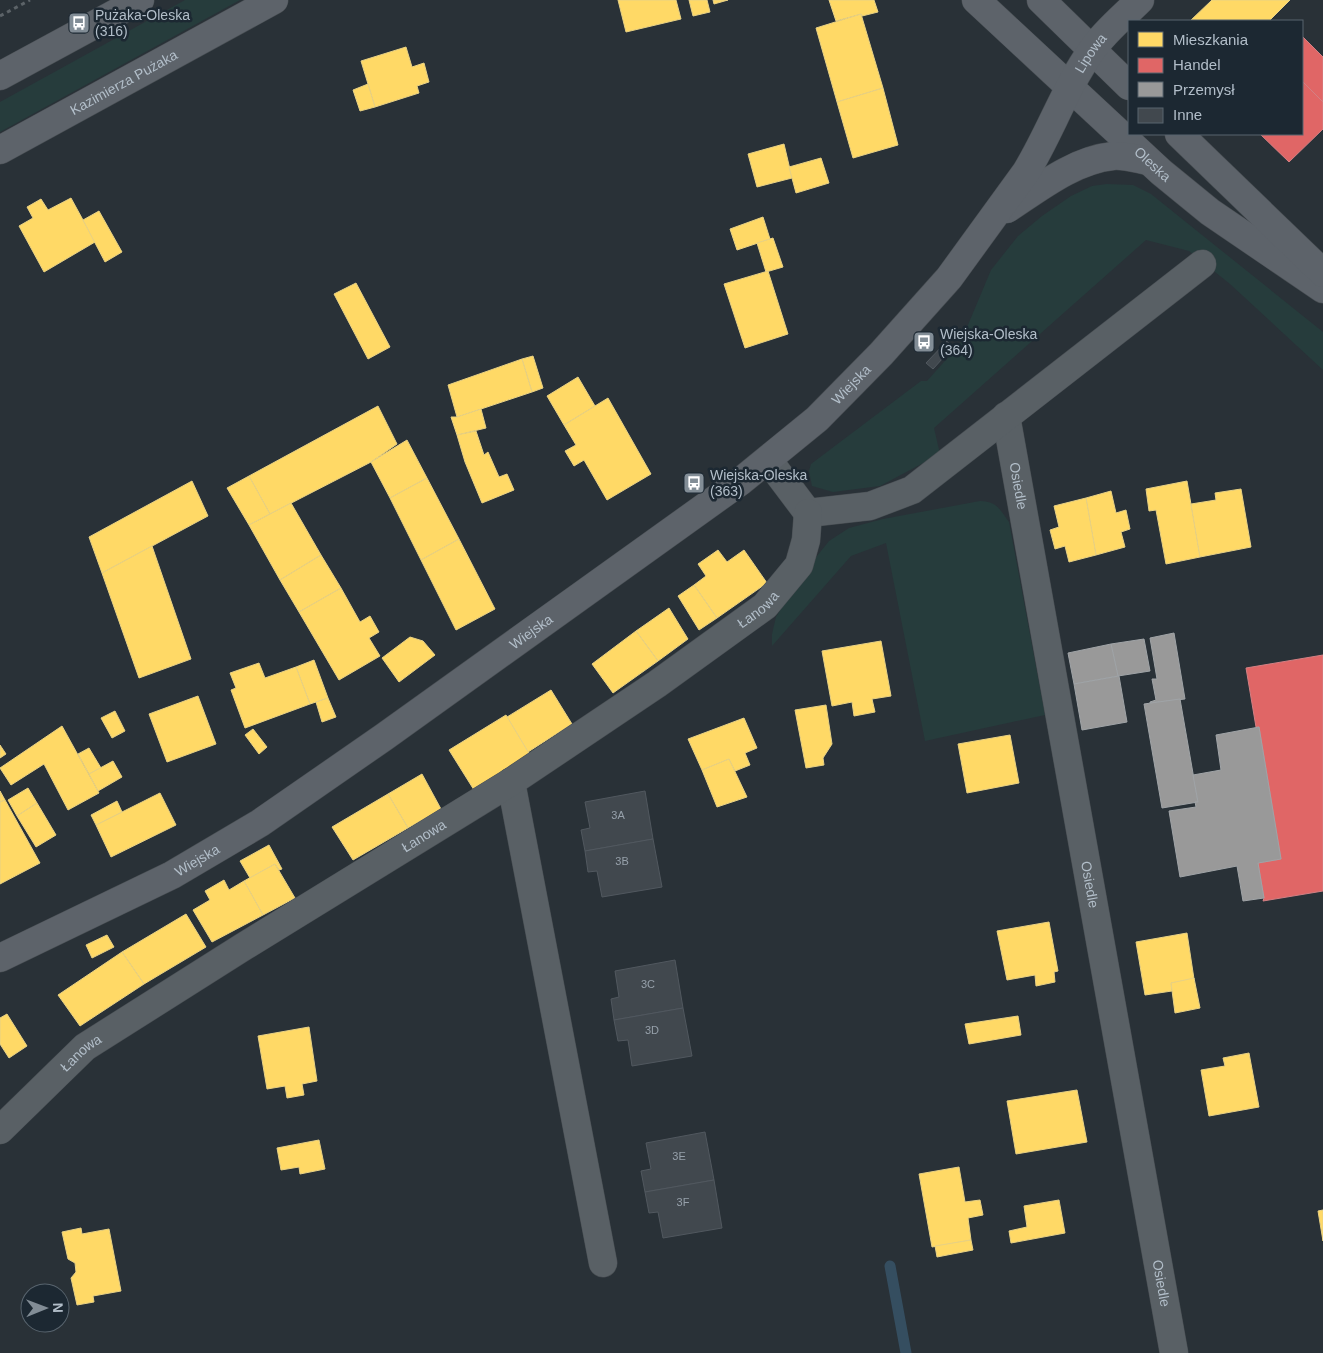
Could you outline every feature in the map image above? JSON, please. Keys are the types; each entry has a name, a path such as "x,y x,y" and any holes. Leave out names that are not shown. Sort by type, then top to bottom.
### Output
{"street":[{"path":"0,76 140,0"},
{"name":"Kazimierza Pużaka","path":"0,150 274,0"},
{"name":"Oleska","path":"976,0 1148,161 1210,212 1323,289"},
{"path":"1041,0 1128,85"},
{"name":"Lipowa","path":"1069,88 1092,50 1140,0"},
{"name":"Wiejska","path":"0,958 172,874 260,823 415,716 768,460 817,419 880,354 949,278 1036,155 1069,88"},
{"path":"1180,135 1323,273"},
{"name":"Wiejska","path":"993,218 1045,183 1088,160 1115,155 1148,161"},
{"path":"768,460 808,513 870,506 912,490 1202,264"},
{"name":"Osiedle","path":"1006,416 1174,1353"},
{"name":"Łanowa","path":"0,1130 86,1047 511,782 657,684 765,606 799,565 806,540 808,513"},
{"path":"511,782 603,1263"}],"path":[{"path":"0,16 30,0"}],"green space":[{"path":"185,0 240,0 0,132 0,102"},
{"path":"1107,184 1133,185 1151,194 1323,332 1323,370 1230,284 1189,251 1146,240 934,428 940,454 880,486 833,492 812,486 809,471 811,464 921,381 927,381 960,344 991,270 1018,236 1042,216 1071,196 1092,186"},
{"path":"980,501 994,504 1009,522 1045,715 925,741 886,543 851,556 772,646 772,634 776,617 798,580 829,541 849,528 883,519"}],"building: Mieszkania":[{"path":"618,0 676,0 681,19 626,32"},
{"path":"689,0 707,0 710,12 693,16"},
{"path":"713,0 728,0 714,4"},
{"path":"829,0 874,0 878,12 862,16 861,14 836,21"},
{"path":"1212,0 1290,0 1270,20 1191,20"},
{"path":"861,14 883,88 837,102 816,28"},
{"path":"406,47 412,67 424,63 429,82 417,86 419,93 375,107 361,61"},
{"path":"368,84 375,107 360,111 353,90"},
{"path":"883,88 898,145 853,158 837,102"},
{"path":"784,144 792,178 757,187 748,154"},
{"path":"821,158 829,183 796,193 789,167"},
{"path":"71,198 95,242 44,272 19,226 33,218 27,207 41,199 48,210"},
{"path":"99,211 122,252 105,262 83,220"},
{"path":"763,217 770,239 737,250 730,229"},
{"path":"773,238 783,267 766,272 757,243"},
{"path":"768,271 788,334 745,348 724,284"},
{"path":"356,283 390,347 368,359 334,294"},
{"path":"533,356 543,388 532,392 522,359"},
{"path":"522,359 532,392 457,417 448,385"},
{"path":"578,377 595,406 564,425 547,396"},
{"path":"608,398 651,474 607,500 584,460 574,466 565,451 576,445 564,425"},
{"path":"378,406 397,444 371,462 270,514 249,476"},
{"path":"481,409 486,428 457,435 451,417 457,417"},
{"path":"476,431 484,455 488,452 499,477 507,474 514,490 482,503 465,462 457,435"},
{"path":"407,440 427,478 390,498 371,462"},
{"path":"249,476 270,514 249,525 227,488"},
{"path":"427,478 459,539 421,560 390,498"},
{"path":"192,481 208,516 102,573 89,537"},
{"path":"1187,481 1200,557 1166,564 1156,510 1149,511 1146,489"},
{"path":"1241,489 1251,547 1200,557 1191,504 1216,500 1215,493"},
{"path":"1111,491 1116,513 1126,510 1130,529 1121,532 1125,547 1096,555 1086,498"},
{"path":"1086,498 1096,555 1069,562 1065,546 1055,549 1050,530 1059,527 1054,506"},
{"path":"291,503 321,555 280,580 249,525"},
{"path":"459,539 495,609 456,630 421,560"},
{"path":"152,546 191,659 139,678 102,573"},
{"path":"718,550 727,562 744,550 767,583 717,618 694,585 706,576 698,564"},
{"path":"321,555 341,588 299,612 280,580"},
{"path":"694,585 717,618 699,630 678,596"},
{"path":"341,588 360,622 370,616 379,632 369,638 380,656 339,680 299,612"},
{"path":"669,608 688,639 658,661 636,631"},
{"path":"636,631 658,661 613,693 592,664"},
{"path":"410,637 423,641 435,655 399,682 382,658"},
{"path":"881,641 891,696 872,699 875,712 854,716 852,702 832,706 822,651"},
{"path":"314,660 328,698 310,704 296,667"},
{"path":"259,663 265,678 296,667 310,704 245,728 231,690 236,688 230,673"},
{"path":"551,690 572,724 528,752 507,717"},
{"path":"198,696 216,744 167,762 149,714"},
{"path":"328,698 336,717 322,722 316,702"},
{"path":"826,705 832,744 823,758 824,765 806,768 795,710"},
{"path":"115,711 125,731 112,738 101,718"},
{"path":"506,715 530,755 474,790 449,750"},
{"path":"744,718 757,748 745,753 750,765 735,771 729,759 702,770 688,739"},
{"path":"62,726 99,793 68,810 44,764 11,785 0,768"},
{"path":"253,729 267,747 259,754 245,735"},
{"path":"1010,735 1019,783 967,793 958,744"},
{"path":"0,745 6,754 0,758"},
{"path":"89,748 101,768 89,774 78,754"},
{"path":"729,759 747,797 717,807 702,770"},
{"path":"113,761 122,777 98,791 89,774"},
{"path":"422,774 441,809 408,828 388,794"},
{"path":"28,788 37,803 17,816 8,800"},
{"path":"0,791 5,800 0,802"},
{"path":"160,793 176,825 111,857 96,825"},
{"path":"388,794 408,828 353,860 332,827"},
{"path":"5,800 40,863 0,884 0,802"},
{"path":"117,801 122,812 96,825 91,815"},
{"path":"37,803 56,835 36,847 17,816"},
{"path":"269,845 282,869 279,870 275,864 250,878 240,861"},
{"path":"275,864 295,898 263,915 244,881"},
{"path":"224,880 229,890 244,881 263,915 212,942 193,910 210,900 205,891"},
{"path":"186,914 206,947 144,984 122,952"},
{"path":"1049,922 1058,971 1054,972 1055,982 1036,986 1035,975 1007,980 997,931"},
{"path":"1187,933 1194,979 1171,983 1172,991 1145,995 1136,942"},
{"path":"107,935 114,947 92,958 86,945"},
{"path":"122,952 144,984 80,1026 58,995"},
{"path":"1194,978 1200,1008 1175,1013 1171,983"},
{"path":"7,1014 27,1046 9,1058 0,1044 0,1018"},
{"path":"1018,1016 1021,1035 969,1044 965,1024"},
{"path":"309,1027 317,1081 302,1084 304,1095 287,1098 285,1086 267,1089 258,1036"},
{"path":"1249,1053 1259,1107 1209,1116 1201,1070 1225,1066 1223,1058"},
{"path":"1077,1090 1087,1142 1016,1154 1007,1101"},
{"path":"319,1140 325,1169 300,1174 299,1167 281,1170 277,1148"},
{"path":"959,1167 965,1202 980,1200 983,1215 968,1218 971,1240 932,1247 919,1174"},
{"path":"1059,1200 1065,1233 1011,1243 1009,1231 1027,1227 1024,1206"},
{"path":"1323,1210 1323,1241 1318,1211"},
{"path":"81,1228 82,1234 109,1229 121,1291 93,1296 94,1302 77,1305 71,1278 76,1272 75,1263 68,1259 62,1232"},
{"path":"971,1240 973,1250 937,1257 935,1246"}],"building: Handel":[{"path":"1303,37 1323,57 1323,102 1303,82"},
{"path":"1303,82 1323,102 1323,129 1289,162 1261,135 1303,135"},
{"path":"1323,655 1323,891 1263,901 1258,863 1281,859 1259,727 1256,727 1246,668"}],"building: Przemysł":[{"path":"1174,633 1185,699 1150,703 1156,700 1152,679 1157,679 1150,638"},
{"path":"1144,639 1150,671 1118,676 1111,644"},
{"path":"1111,644 1118,676 1074,684 1068,653"},
{"path":"1119,676 1127,722 1082,730 1074,684"},
{"path":"1180,699 1198,802 1162,808 1144,704"},
{"path":"1259,727 1281,859 1258,863 1264,898 1243,901 1237,866 1180,877 1169,811 1196,807 1195,802 1198,802 1193,775 1221,770 1216,735"}],"building: Inne":[{"path":"947,341 953,347 933,369 926,363"},
{"path":"645,791 653,839 585,851 581,830 590,828 585,802"},
{"path":"653,839 662,887 602,897 597,871 588,872 585,851"},
{"path":"675,960 683,1008 614,1020 611,999 619,997 615,971"},
{"path":"683,1008 692,1056 632,1066 628,1040 618,1041 614,1020"},
{"path":"705,1132 714,1180 645,1192 641,1171 651,1169 646,1143"},
{"path":"714,1180 722,1228 663,1238 658,1212 649,1213 645,1192"}],"waterway":[{"path":"890,1266 906,1353"}],"place":[{"name":"Pużaka-Oleska (316)","path":"79,23"},
{"name":"Wiejska-Oleska (364)","path":"924,342"},
{"name":"Wiejska-Oleska (363)","path":"694,483"}]}
